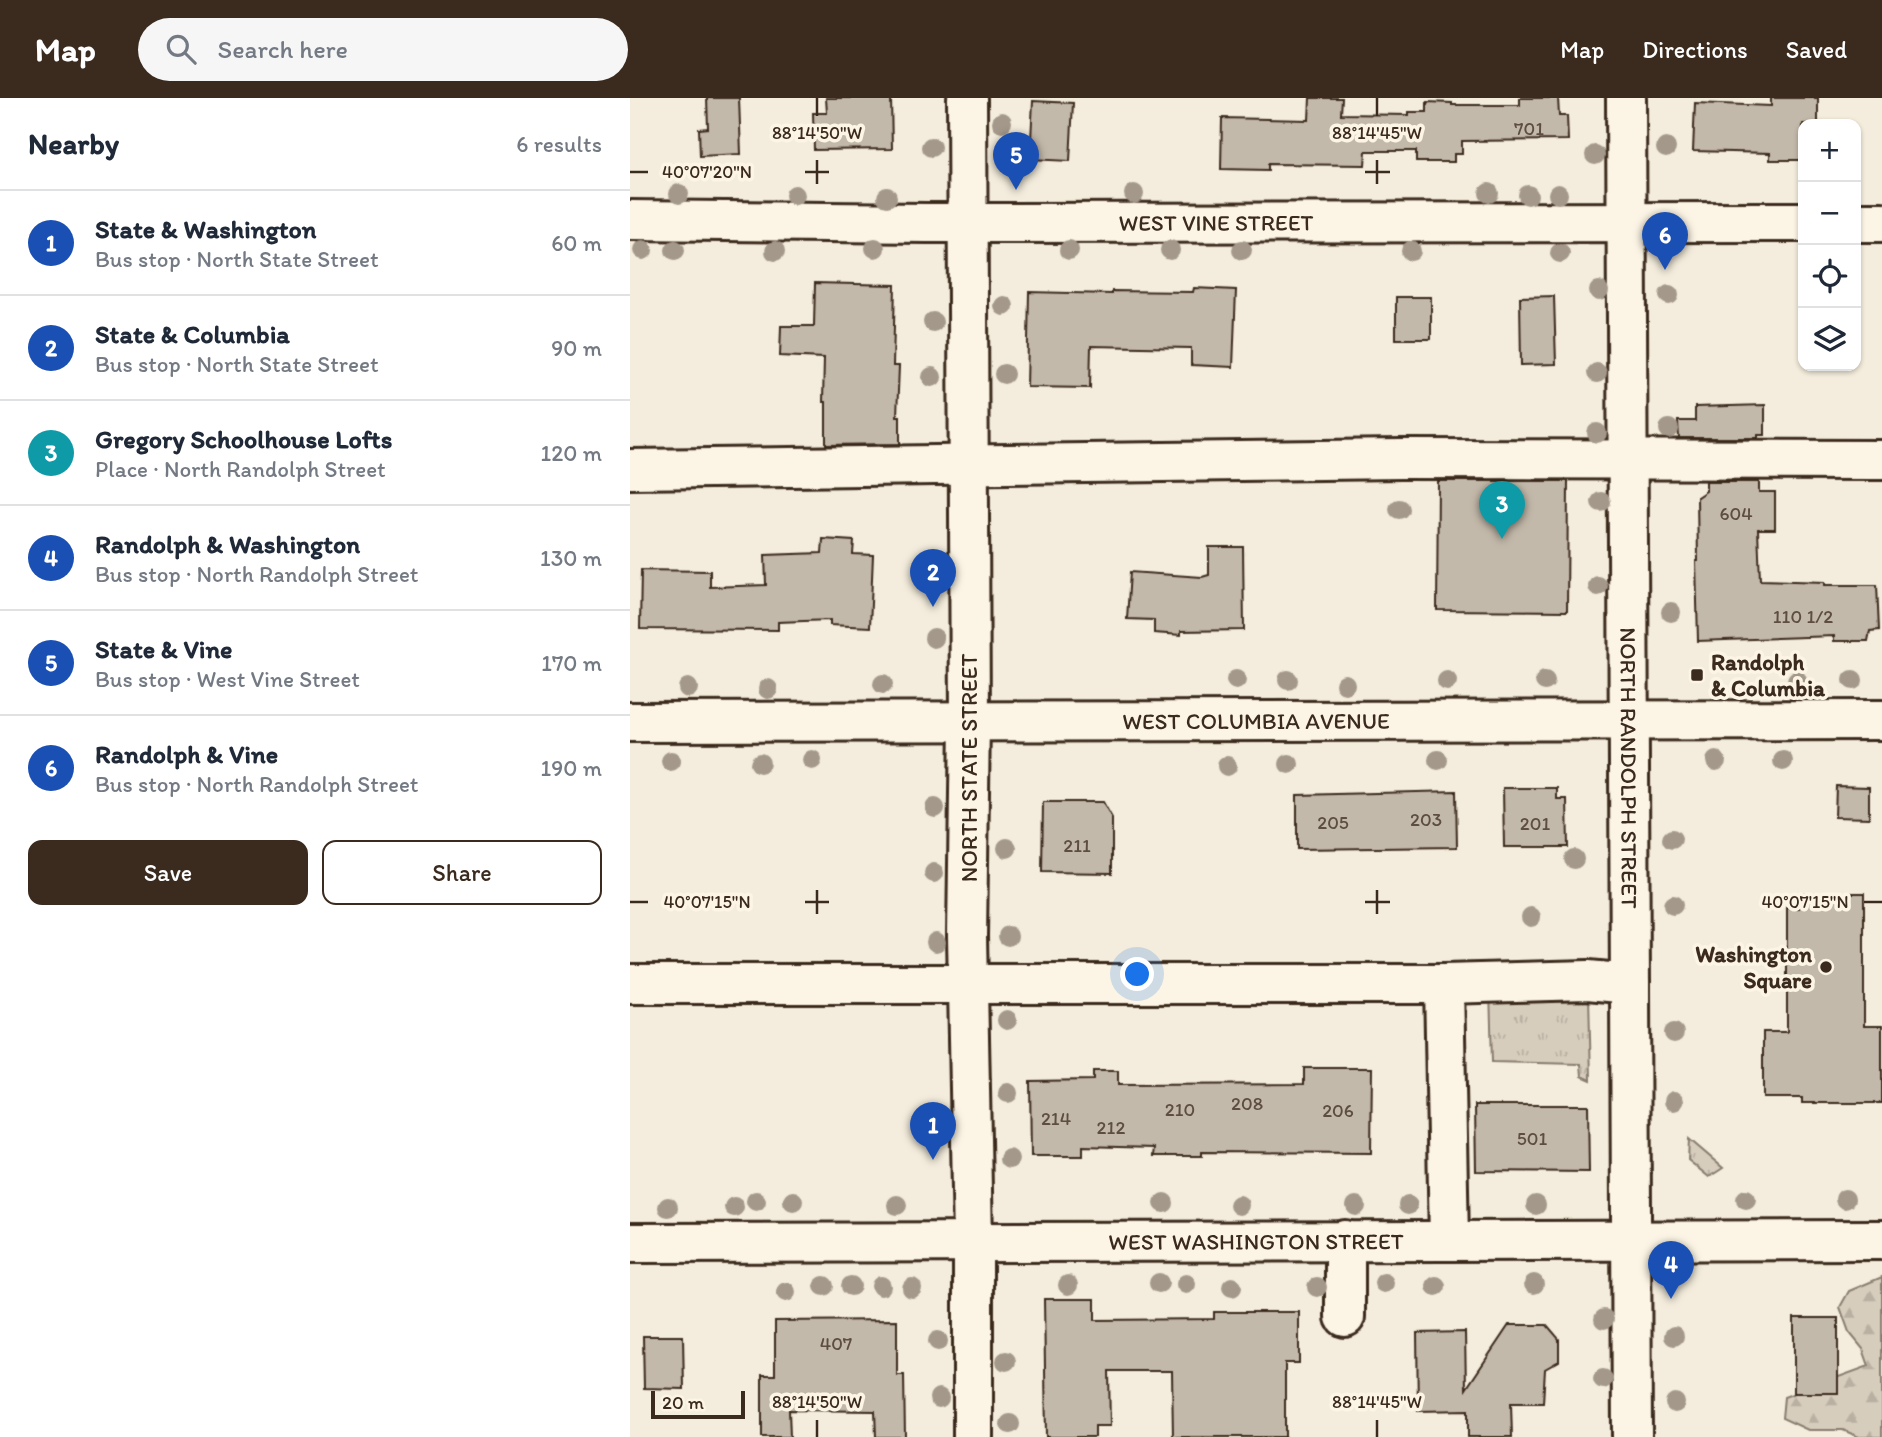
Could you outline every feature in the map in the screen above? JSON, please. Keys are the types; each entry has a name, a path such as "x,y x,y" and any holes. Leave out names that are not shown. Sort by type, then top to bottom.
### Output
{"street":[{"name":"NORTH STATE STREET","path":"967,98 970,721 968,984 974,1437"},
{"name":"NORTH RANDOLPH STREET","path":"1626,98 1632,1437"},
{"name":"WEST VINE STREET","path":"630,220 1798,222"},
{"path":"1861,222 1882,222"},
{"path":"630,469 1401,460 1882,460"},
{"name":"WEST COLUMBIA AVENUE","path":"630,722 1882,720"},
{"path":"630,984 1444,984 1588,980 1630,984"},
{"path":"1444,984 1448,1240"},
{"path":"1345,1240 1345,1317"},
{"name":"WEST WASHINGTON STREET","path":"630,1243 1882,1240"}],"green space":[{"path":"1490,989 1589,995 1591,1080 1582,1076 1581,1064 1492,1062"},
{"path":"1689,1139 1723,1168 1709,1177 1688,1160"},
{"path":"1882,1277 1882,1437 1859,1437 1843,1430 1808,1430 1782,1418 1784,1397 1869,1366 1863,1349 1849,1332 1840,1307 1849,1291"}],"building":[{"path":"707,98 739,98 741,154 700,156 699,129 708,128"},
{"path":"826,98 891,98 892,149 814,150 813,113 827,113"},
{"path":"1310,98 1342,98 1341,114 1409,115 1409,112 1427,112 1427,102 1452,105 1520,105 1520,98 1558,98 1559,116 1567,116 1568,140 1462,141 1462,154 1454,154 1454,162 1416,162 1416,151 1366,151 1365,165 1268,164 1268,170 1221,169 1222,118 1309,120"},
{"path":"1771,98 1818,98 1818,119 1798,119 1798,160 1770,160 1770,153 1693,151 1695,103 1771,106"},
{"path":"1033,101 1073,103 1070,161 1030,159"},
{"path":"815,283 895,285 893,366 899,366 897,416 900,416 900,444 826,445 824,358 780,356 781,326 814,326"},
{"path":"1194,288 1236,290 1233,367 1191,365 1191,348 1091,346 1090,388 1027,387 1029,292 1112,294 1112,291 1193,292"},
{"path":"1554,296 1556,364 1521,365 1520,297"},
{"path":"1396,297 1431,297 1431,339 1396,339"},
{"path":"1765,405 1765,435 1758,435 1758,438 1679,438 1678,421 1695,421 1695,407"},
{"path":"1438,481 1568,481 1567,611 1437,610"},
{"path":"1706,482 1759,482 1759,492 1775,492 1775,529 1758,529 1760,580 1825,582 1825,585 1877,585 1879,630 1870,631 1868,641 1834,641 1834,636 1698,641 1697,497 1706,491"},
{"path":"823,539 854,541 853,554 873,555 870,627 830,625 830,620 778,622 778,630 640,629 641,570 710,571 710,587 766,585 765,555 822,553"},
{"path":"1209,547 1243,547 1244,630 1181,631 1181,635 1154,633 1154,620 1127,619 1130,572 1202,577 1209,575"},
{"path":"1836,786 1869,787 1869,818 1835,817"},
{"path":"1503,788 1557,788 1557,799 1567,799 1568,847 1504,847"},
{"path":"1456,791 1457,847 1297,849 1297,795"},
{"path":"1043,802 1103,802 1112,818 1112,873 1042,872"},
{"name":"Washington Square","path":"1799,893 1864,893 1864,1026 1882,1026 1882,1103 1802,1103 1802,1098 1763,1098 1763,1032 1787,1032 1787,908 1799,908"},
{"path":"1304,1068 1372,1068 1371,1153 1202,1152 1202,1156 1153,1156 1154,1148 1083,1146 1083,1156 1031,1156 1030,1081 1093,1080 1093,1071 1118,1071 1118,1085 1304,1084"},
{"path":"1475,1105 1588,1105 1589,1172 1476,1171"},
{"path":"1044,1299 1095,1299 1095,1320 1214,1319 1214,1312 1299,1312 1299,1363 1285,1363 1285,1437 1173,1437 1172,1371 1109,1371 1110,1426 1095,1426 1095,1437 1046,1437"},
{"path":"1794,1318 1838,1318 1838,1393 1794,1393"},
{"path":"897,1320 897,1375 904,1375 905,1437 876,1437 875,1411 789,1410 790,1437 762,1437 762,1375 775,1375 775,1321"},
{"path":"1509,1325 1547,1325 1559,1339 1559,1361 1545,1369 1543,1403 1511,1403 1512,1437 1468,1437 1468,1410 1418,1411 1417,1333 1465,1332 1466,1389"},
{"path":"643,1336 683,1336 684,1389 644,1388"}],"place":[{"name":"State & Vine","path":"1016,190"},
{"name":"Randolph & Vine","path":"1665,270"},
{"name":"Gregory Schoolhouse Lofts","path":"1502,539"},
{"name":"State & Columbia","path":"933,607"},
{"name":"Randolph & Columbia","path":"1697,675"},
{"name":"Washington Square","path":"1826,967"},
{"name":"State & Washington","path":"933,1160"},
{"name":"Randolph & Washington","path":"1671,1299"}]}
